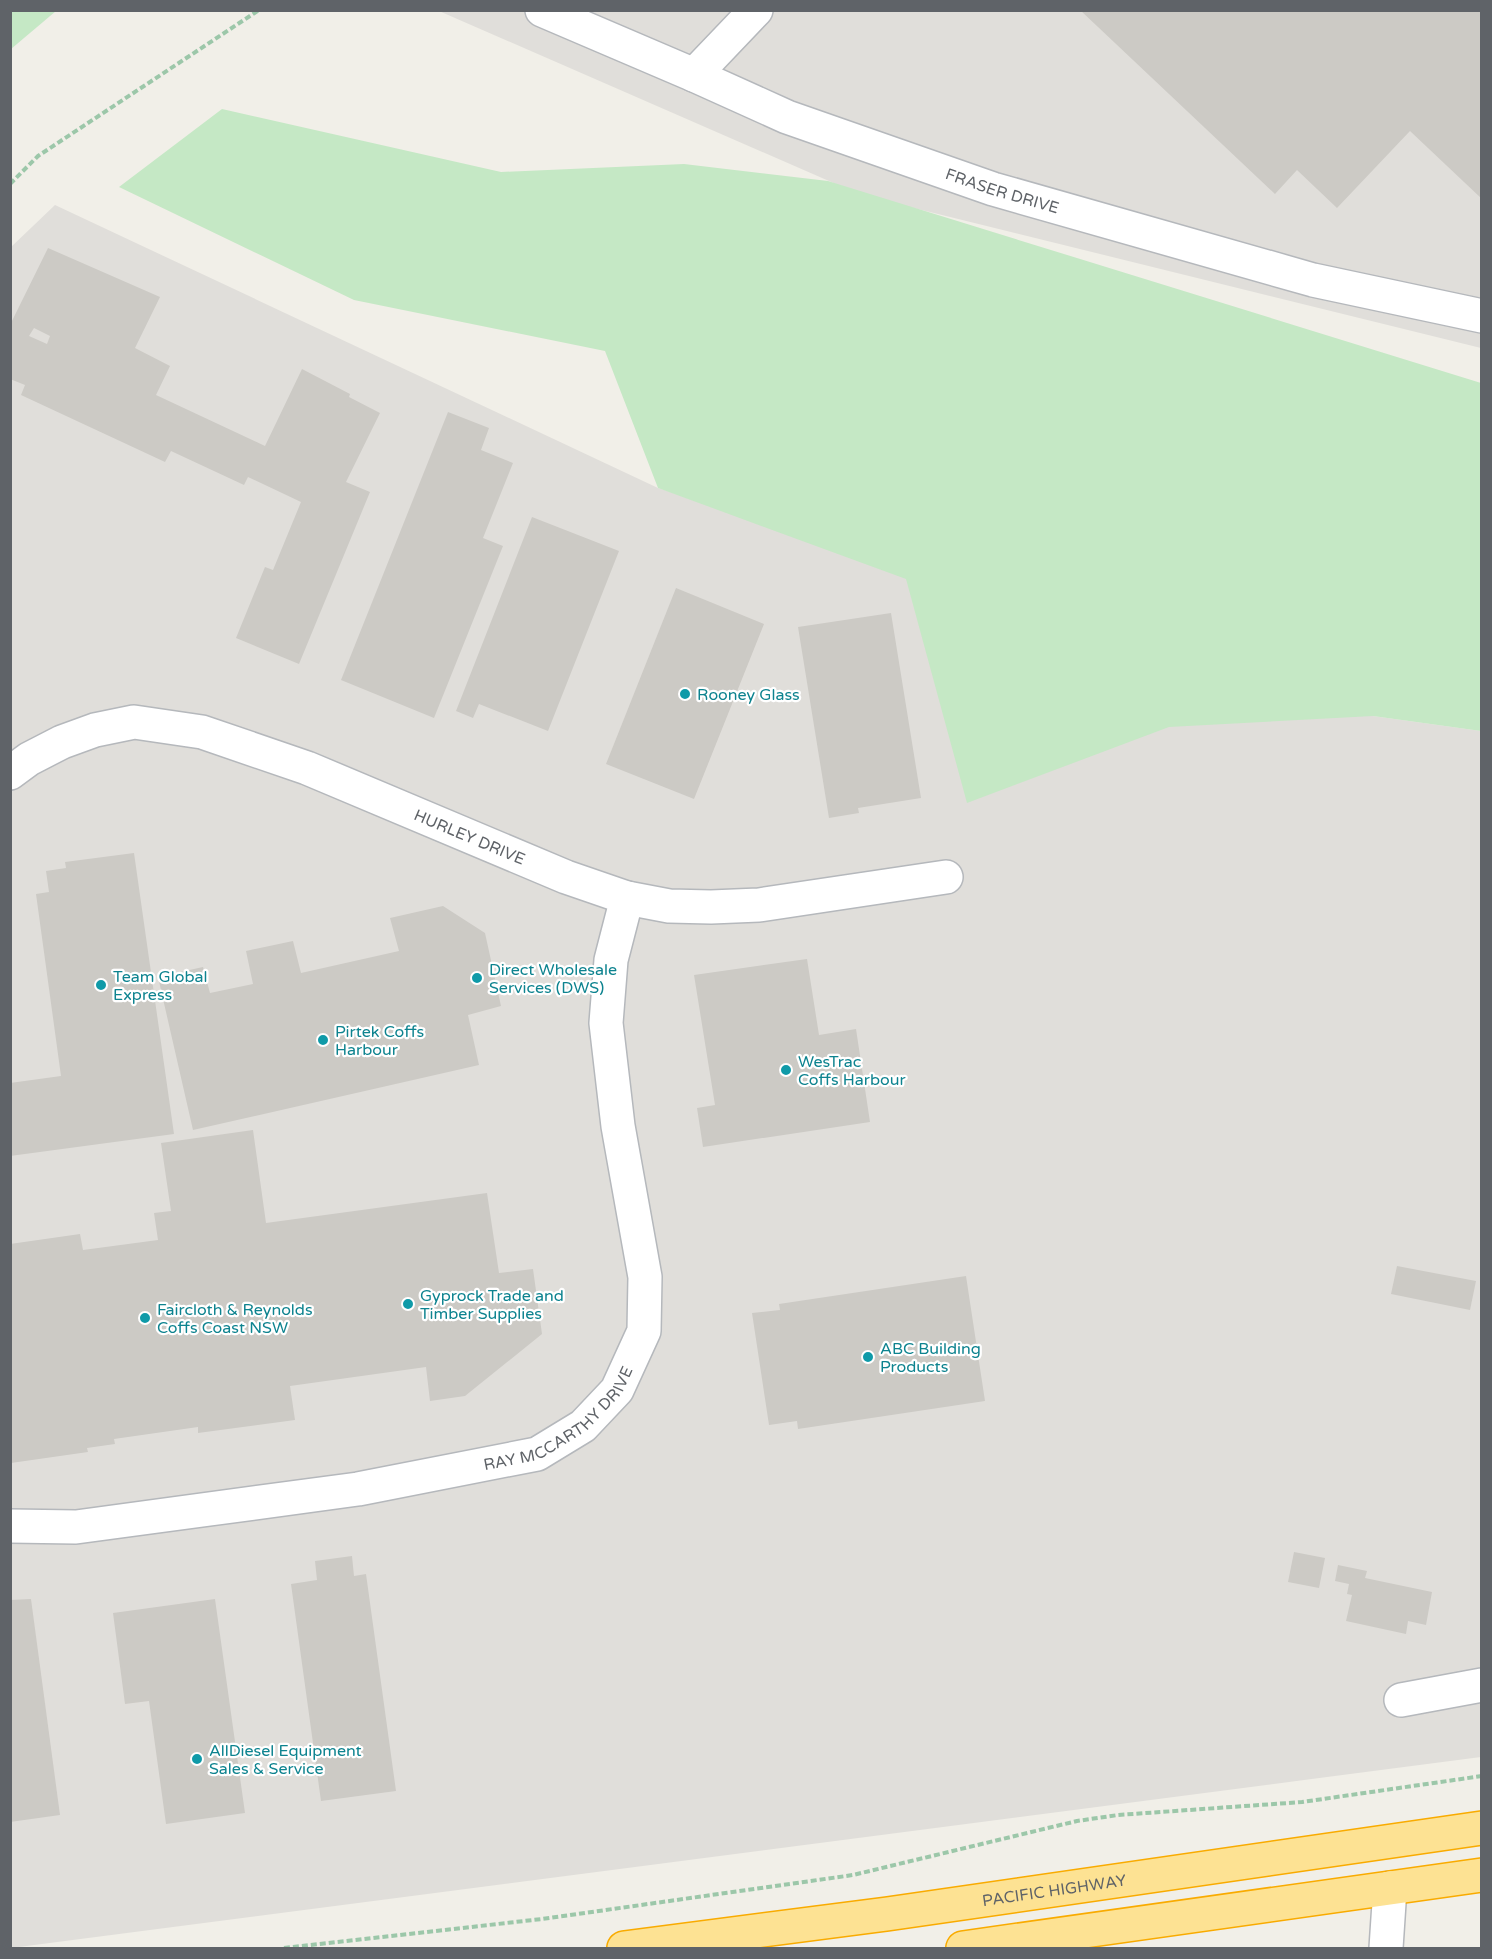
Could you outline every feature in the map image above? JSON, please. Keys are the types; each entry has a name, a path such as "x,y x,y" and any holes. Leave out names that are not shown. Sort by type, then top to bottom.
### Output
{"highway":[{"name":"PACIFIC HIGHWAY","path":"624,1948 899,1912 1482,1828"},
{"path":"963,1948 1482,1875"}],"street":[{"name":"FRASER DRIVE","path":"542,10 787,117 993,189 1313,280 1482,316"},
{"path":"694,75 756,10"},
{"name":"HURLEY DRIVE","path":"10,773 45,750 95,730 134,722 202,732 308,768 566,877 627,898 669,906 759,905 946,877"},
{"name":"RAY MCCARTHY DRIVE","path":"10,1526 76,1527 358,1488 537,1454 583,1426 617,1390 644,1331 645,1277 618,1126 606,1023 611,960 627,898"},
{"path":"1401,1700 1482,1686"},
{"path":"1386,1948 1390,1888"}],"path":[{"path":"10,184 38,156 259,10"},
{"path":"284,1948 542,1919 853,1875 1077,1821 1118,1815 1302,1802 1482,1776"}],"shaded area":[{"path":"439,11 1481,11 1481,348 861,195"},
{"path":"55,205 658,488 1373,716 1481,731 1481,1757 11,1948 10,248"}],"green space":[{"path":"11,10 56,10 56,11 11,49"},
{"path":"222,109 501,172 684,164 828,181 1481,383 1481,731 1373,716 1169,727 967,803 906,579 658,488 605,351 354,300 119,187"}],"building":[{"path":"1080,10 1482,10 1482,199 1410,131 1337,208 1297,170 1275,194"},
{"path":"48,248 160,297 135,348 170,366 156,395 265,446 302,369 350,394 349,397 380,413 346,482 370,492 299,664 236,638 265,567 273,570 301,502 248,477 244,485 171,451 165,462 21,395 25,385 10,379 10,325","holes":["34,328 50,336 47,344 29,336"]},
{"path":"448,412 489,428 481,450 513,463 483,538 503,546 434,718 341,680"},
{"path":"532,517 619,551 548,731 479,704 473,718 456,711"},
{"name":"Rooney Glass","path":"676,588 764,624 694,799 606,764"},
{"path":"891,613 921,798 858,808 859,813 829,818 798,627"},
{"name":"Team Global Express","path":"134,853 174,1134 10,1156 10,1083 61,1076 36,894 49,892 46,871 66,868 65,862"},
{"name":"Pirtek Coffs Harbour","path":"443,906 485,933 501,1006 468,1015 479,1065 193,1130 158,977 203,967 210,993 253,984 246,951 293,941 301,973 399,951 390,918"},
{"name":"WesTrac Coffs Harbour","path":"807,959 819,1035 856,1029 870,1122 703,1147 697,1108 715,1105 694,975"},
{"name":"Faircloth & Reynolds Coffs Coast NSW","path":"253,1130 266,1223 487,1193 499,1273 533,1269 542,1334 465,1396 430,1401 426,1367 290,1386 295,1420 198,1433 198,1427 114,1439 115,1444 87,1448 88,1452 11,1463 10,1244 80,1234 83,1250 158,1240 154,1213 171,1211 161,1143"},
{"path":"1397,1266 1476,1281 1470,1310 1391,1294"},
{"name":"ABC Building Products","path":"966,1276 985,1401 798,1429 797,1421 769,1425 752,1313 780,1310 779,1304"},
{"path":"1294,1552 1325,1558 1319,1588 1288,1582"},
{"path":"352,1556 354,1576 366,1574 396,1791 321,1801 291,1584 317,1580 315,1561"},
{"path":"1338,1565 1367,1571 1365,1578 1432,1592 1426,1625 1408,1621 1406,1634 1346,1621 1352,1595 1347,1594 1349,1584 1335,1581"},
{"path":"31,1599 60,1815 10,1822 10,1600"},
{"name":"AllDiesel Equipment Sales & Service","path":"215,1599 245,1813 166,1824 149,1701 125,1704 113,1613"}],"place":[{"name":"Rooney Glass","path":"685,694"},
{"name":"Direct Wholesale Services (DWS)","path":"477,978"},
{"name":"Team Global Express","path":"101,985"},
{"name":"Pirtek Coffs Harbour","path":"323,1040"},
{"name":"WesTrac Coffs Harbour","path":"786,1070"},
{"name":"Gyprock Trade and Timber Supplies","path":"408,1304"},
{"name":"Faircloth & Reynolds Coffs Coast NSW","path":"145,1318"},
{"name":"ABC Building Products","path":"868,1357"},
{"name":"AllDiesel Equipment Sales & Service","path":"197,1759"}]}
